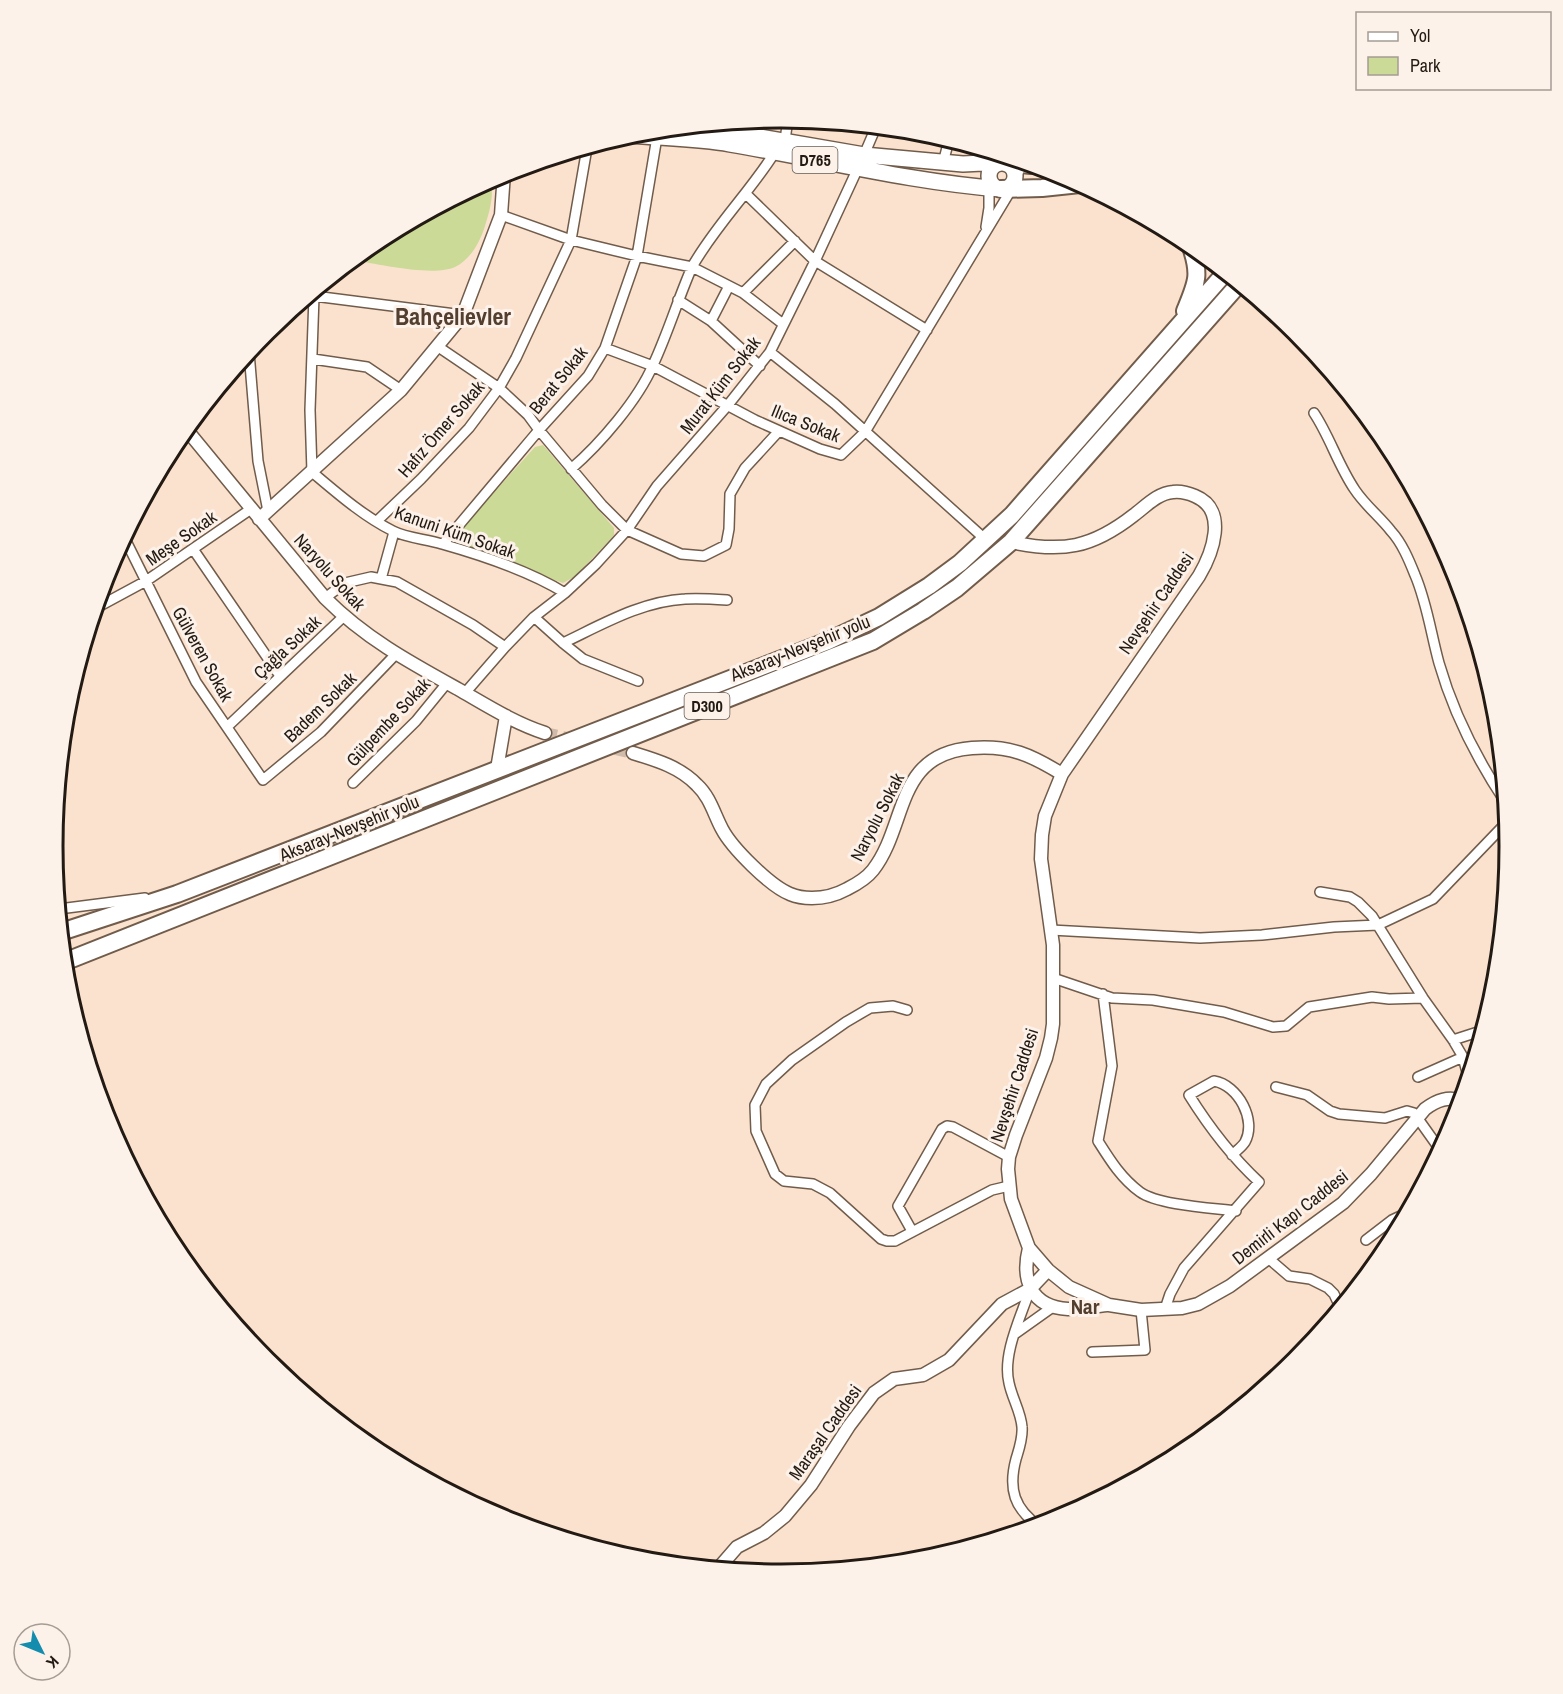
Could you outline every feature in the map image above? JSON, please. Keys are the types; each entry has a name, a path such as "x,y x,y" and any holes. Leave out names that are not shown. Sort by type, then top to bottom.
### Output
{"highway":[{"name":"D765","path":"1000,175 1015,168"},
{"name":"D765","path":"1000,175 1049,181"},
{"path":"1179,324 1197,283 1196,261"},
{"name":"Aksaray-Nevşehir yolu","path":"68,928 177,894 879,618 921,592 986,540 1035,491 1220,278"},
{"name":"Aksaray-Nevşehir yolu","path":"72,959 873,641 957,588 1011,542 1235,290"}],"main road":[{"name":"D765","path":"733,130 780,146"},
{"name":"D765","path":"668,138 780,146 861,161 1000,175"},
{"name":"D765","path":"861,161 943,163 1000,175"}],"street":[{"path":"571,469 608,431 643,385 653,366 692,267 780,146 785,128"},
{"name":"Murat Küm Sokak","path":"465,693 534,617 565,594 627,530 657,486 760,366 770,352 815,261 873,135"},
{"name":"Berat Sokak","path":"443,544 539,430 588,376 605,348 637,256 657,140"},
{"path":"943,163 947,148"},
{"name":"Hafız Ömer Sokak","path":"377,521 469,428 499,388 516,358 572,240 586,156"},
{"path":"985,232 1000,175"},
{"path":"865,432 985,232 1000,175"},
{"path":"259,513 312,472 401,390 463,315 501,215 503,185"},
{"path":"746,194 815,261 927,330"},
{"path":"501,215 572,240 692,267 743,293 783,324"},
{"path":"743,293 795,242"},
{"path":"711,321 729,286"},
{"path":"319,298 463,315"},
{"path":"678,300 711,321 760,366"},
{"path":"311,304 312,472"},
{"path":"437,346 499,388 528,415 571,469 627,530 681,554 704,556 726,545 729,530 730,494 745,468 780,431"},
{"name":"Ilıca Sokak","path":"605,348 653,366 820,449 841,455 865,432"},
{"path":"770,352 835,404 986,540"},
{"path":"313,359 367,367 401,390"},
{"path":"250,363 258,461 259,513"},
{"path":"1314,413 1356,491 1390,530 1406,554 1423,596 1439,663 1451,697 1472,744 1497,787"},
{"name":"Naryolu Sokak","path":"192,436 259,513 325,598 343,617 396,654 506,716 545,733"},
{"name":"Kanuni Küm Sokak","path":"312,472 347,503 394,532 443,544 548,583 565,594"},
{"name":"Nevşehir Caddesi","path":"1011,542 1047,548 1088,541 1116,528 1166,493 1175,492 1199,498 1213,514 1215,523 1212,549 1199,576 1062,774 1050,801 1042,835 1042,870 1051,930 1052,1038 1009,1157 1009,1186 1029,1248 1048,1270 1069,1287"},
{"name":"Meşe Sokak","path":"106,602 146,581 193,549 259,513"},
{"path":"381,579 394,532"},
{"name":"Gülveren Sokak","path":"129,547 186,663 263,780"},
{"path":"193,549 280,676"},
{"path":"325,598 345,583 371,577 397,582 473,625 505,647"},
{"path":"563,643 606,622 656,603 685,599 727,600"},
{"name":"Çağla Sokak","path":"227,727 343,617"},
{"path":"534,617 583,659 638,681"},
{"name":"Badem Sokak","path":"263,780 321,732 396,654"},
{"name":"Gülpembe Sokak","path":"353,783 416,721 447,683"},
{"path":"497,769 506,716"},
{"name":"Naryolu Sokak","path":"633,753 665,764 698,785 736,849 781,890 804,898 829,897 858,884 868,876 887,844 913,782 922,770 936,758 951,751 966,748 1000,747 1028,755 1062,774"},
{"path":"1051,930 1211,938 1341,926 1378,925 1433,899 1499,830"},
{"path":"1320,892 1343,895 1358,902 1378,925 1453,1040 1463,1057 1466,1067"},
{"path":"66,908 177,894"},
{"path":"1053,978 1112,998 1153,1000 1224,1012 1273,1027 1286,1026 1309,1007 1317,1005 1372,997 1424,998"},
{"path":"1103,994 1112,1066 1098,1141 1116,1170 1141,1193 1180,1205 1236,1211"},
{"path":"907,1010 893,1006 870,1008 792,1060 766,1084 755,1105 756,1131 775,1173 784,1181 813,1184 830,1193 887,1242 992,1190 1009,1186"},
{"path":"1453,1040 1476,1033"},
{"path":"1418,1077 1463,1057"},
{"path":"1165,1309 1184,1268 1259,1182 1232,1155 1189,1095 1214,1081 1227,1085 1245,1107 1248,1135 1241,1147 1232,1155"},
{"path":"1276,1087 1307,1095 1330,1111 1339,1114 1385,1118 1407,1111 1418,1116 1436,1142"},
{"name":"Demirli Kapı Caddesi","path":"1054,1306 1069,1309 1109,1305 1141,1310 1182,1308 1207,1300 1230,1286 1352,1194 1418,1116 1433,1103 1454,1099"},
{"path":"912,1231 898,1206 942,1129 947,1126 952,1127 1009,1157"},
{"path":"1366,1240 1397,1218"},
{"name":"Nevşehir Caddesi","path":"1029,1248 1026,1268 1030,1289"},
{"path":"1268,1258 1289,1276 1310,1279 1328,1288 1338,1302"},
{"name":"Maraşal Caddesi","path":"723,1563 737,1547 764,1533 785,1516 811,1485 873,1393 894,1379 923,1374 949,1360 1002,1304 1030,1289 1048,1270"},
{"path":"1016,1334 1054,1306 1069,1287"},
{"name":"Demirli Kapı Caddesi","path":"1069,1287 1109,1305"},
{"path":"1031,1520 1017,1505 1012,1487 1022,1433 1007,1368 1010,1345 1016,1334 1030,1289 1041,1299 1054,1306"},
{"path":"1092,1352 1145,1350 1141,1310"}],"green space":[{"path":"492,190 488,215 478,244 461,264 445,270 433,271 365,262 422,225"},
{"path":"543,445 614,528 614,535 610,540 574,577 563,583 464,547 456,538 458,532 535,447"}],"tunnel":[{"path":"545,733 633,753"}],"district":[{"name":"Bahçelievler","path":"453,316"},
{"name":"Nar","path":"1085,1306"}]}
